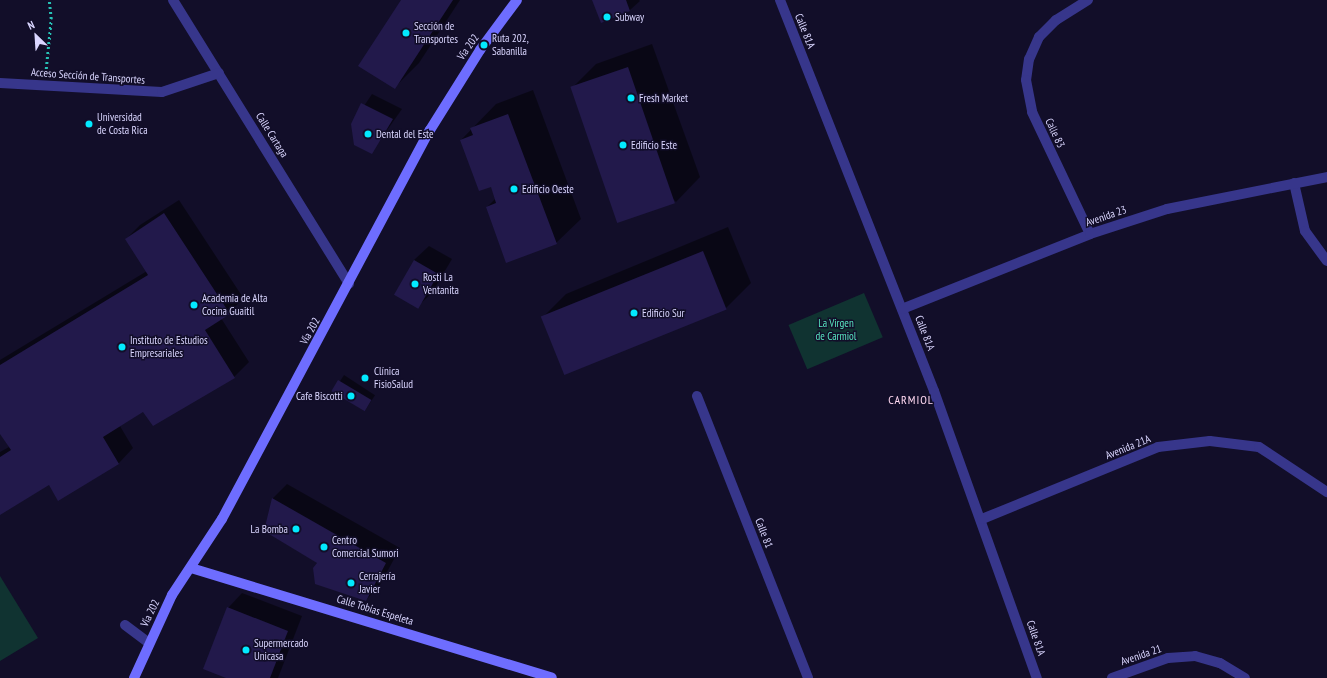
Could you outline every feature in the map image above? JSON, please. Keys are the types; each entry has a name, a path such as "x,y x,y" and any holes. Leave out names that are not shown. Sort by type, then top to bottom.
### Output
{"main road":[{"name":"Vía 202","path":"134,678 172,595 222,519 350,284 430,130 480,50 517,0"},
{"name":"Calle Tobías Espeleta","path":"191,568 552,678"}],"street":[{"name":"Calle Cartaga","path":"173,0 350,284"},
{"name":"Calle 81A","path":"780,0 902,309 982,519 1037,678"},
{"name":"Calle 83","path":"1088,0 1056,20 1039,37 1029,59 1026,80 1032,112 1090,234"},
{"name":"Acceso Sección de Transportes","path":"0,83 44,84 162,92 219,73"},
{"name":"Avenida 23","path":"902,309 1090,234 1167,209 1327,177"},
{"path":"1294,183 1305,231 1327,261"},
{"name":"Calle 81","path":"697,396 808,678"},
{"name":"Avenida 21A","path":"982,519 1158,447 1210,441 1259,447 1327,492"},
{"path":"125,625 149,643"},
{"name":"Avenida 21","path":"1112,678 1168,658 1195,656 1220,663 1245,678"}],"path":[{"path":"44,84 51,19 49,0"}],"green space":[{"name":"La Virgen de Carmiol","path":"864,293 883,337 807,369 789,325"},
{"path":"0,576 38,638 0,661"}],"building":[{"name":"Sección de Transportes","path":"401,0 453,0 395,89 358,66"},
{"name":"Subway","path":"592,0 626,0 630,11 601,23"},
{"name":"Edificio Este","path":"628,67 675,203 617,223 570,87"},
{"name":"Dental del Este","path":"361,103 393,119 372,154 354,145 351,124"},
{"name":"Edificio Oeste","path":"508,114 557,244 506,263 486,207 496,203 491,187 479,191 460,140 473,135 470,128"},
{"name":"Instituto de Estudios Empresariales","path":"164,213 230,314 205,330 235,378 153,426 143,412 103,437 119,464 58,501 49,485 0,515 0,457 11,450 0,434 0,365 148,275 125,239"},
{"name":"Edificio Sur","path":"703,251 727,309 564,375 541,317"},
{"name":"Rosti La Ventanita","path":"414,260 438,274 418,309 394,295"},
{"name":"Cafe Biscotti","path":"338,380 371,400 365,411 331,391"},
{"name":"Centro Comercial Sumori","path":"272,498 386,563 366,601 315,584 313,568 317,563 264,531"},
{"name":"Supermercado Unicasa","path":"227,607 288,631 270,678 226,678 203,669"}],"place":[{"name":"Subway","path":"607,17"},
{"name":"Sección de Transportes","path":"406,33"},
{"name":"Ruta 202, Sabanilla","path":"484,45"},
{"name":"Fresh Market","path":"631,98"},
{"name":"Universidad de Costa Rica","path":"89,124"},
{"name":"Dental del Este","path":"368,134"},
{"name":"Edificio Este","path":"623,145"},
{"name":"Edificio Oeste","path":"514,189"},
{"name":"Rosti La Ventanita","path":"415,284"},
{"name":"Academia de Alta Cocina Guaitil","path":"194,305"},
{"name":"Edificio Sur","path":"634,313"},
{"name":"Instituto de Estudios Empresariales","path":"122,347"},
{"name":"Clínica FisioSalud","path":"365,378"},
{"name":"Cafe Biscotti","path":"351,396"},
{"name":"La Bomba","path":"296,529"},
{"name":"Centro Comercial Sumori","path":"324,547"},
{"name":"Cerrajería Javier","path":"351,583"},
{"name":"Supermercado Unicasa","path":"246,650"}],"district":[{"name":"CARMIOL","path":"911,400"}]}
